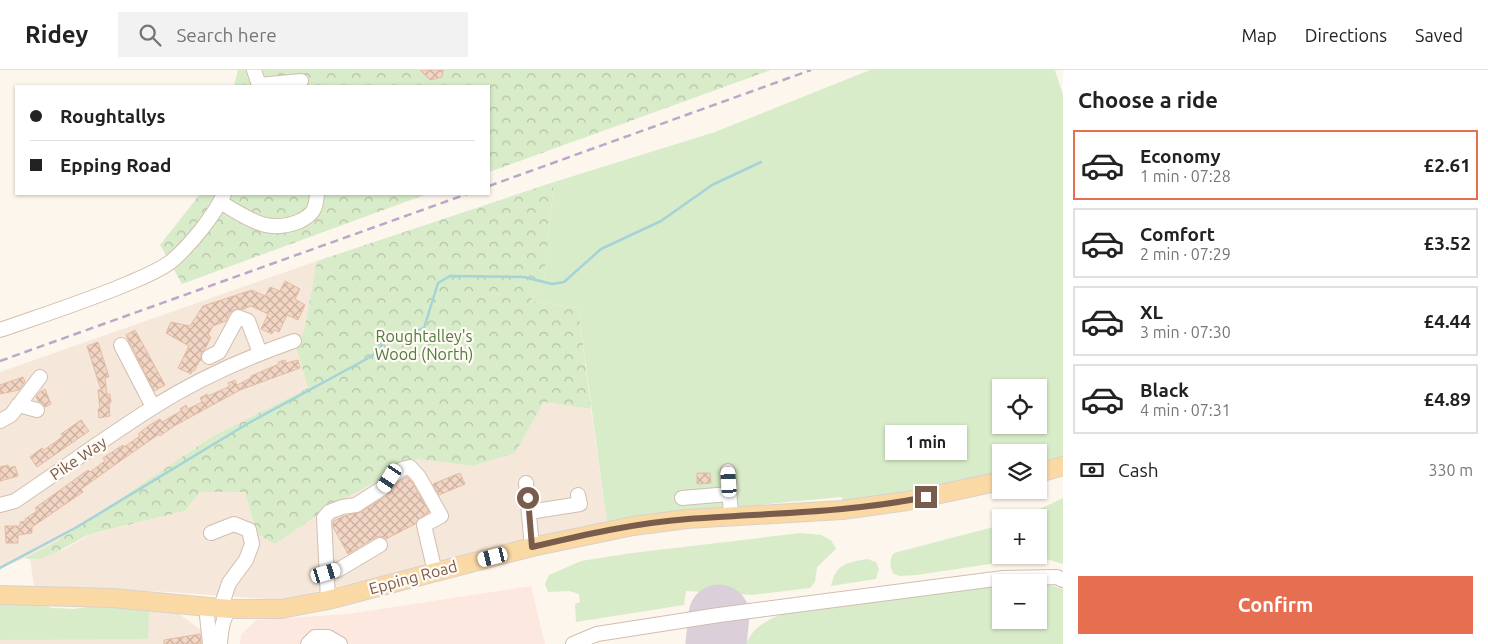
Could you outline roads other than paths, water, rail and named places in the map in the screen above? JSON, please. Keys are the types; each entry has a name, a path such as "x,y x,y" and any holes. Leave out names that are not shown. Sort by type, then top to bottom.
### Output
{"main road":[{"path":"1047,471 1063,466"},
{"name":"Epping Road","path":"0,595 114,598 219,607 281,609 328,600 532,547 632,526 687,519 842,510 907,500 992,483"}],"street":[{"path":"254,70 259,85 301,82"},
{"path":"0,330 96,298 143,277 172,260 196,235 222,198 254,221 274,228 291,224 310,216 316,208 317,195"},
{"path":"209,357 219,352 238,317 248,321 260,353"},
{"name":"Pike Way","path":"0,504 15,501 153,407 204,379 260,353 294,341"},
{"path":"121,346 153,407"},
{"path":"0,421 11,414 16,399 40,377"},
{"path":"16,399 36,410"},
{"path":"328,600 324,518 329,512 342,506 356,505 384,487 390,478 402,469 410,467 419,477 441,516 424,525 435,572"},
{"path":"728,471 731,516"},
{"path":"526,483 532,547"},
{"path":"682,498 730,494"},
{"path":"529,512 580,504 578,495"},
{"path":"210,644 219,607 229,583 246,560 252,544 249,530 234,524 211,533"},
{"path":"326,573 338,570 380,544"},
{"path":"573,644 607,632 993,579 1057,577 1063,580"},
{"path":"219,607 226,613 220,644"},
{"path":"308,644 315,637 328,637 340,644"}],"waterway":[{"path":"0,568 77,527 247,424 372,356 385,342 424,328 438,283 450,276 524,277 552,284 564,282 601,249 661,221 712,185 761,162"}],"railway":[{"path":"490,186 811,70"},
{"path":"0,361 464,195"}],"park label":[{"name":"Roughtalley's Wood (North)","path":"424,345"}]}
